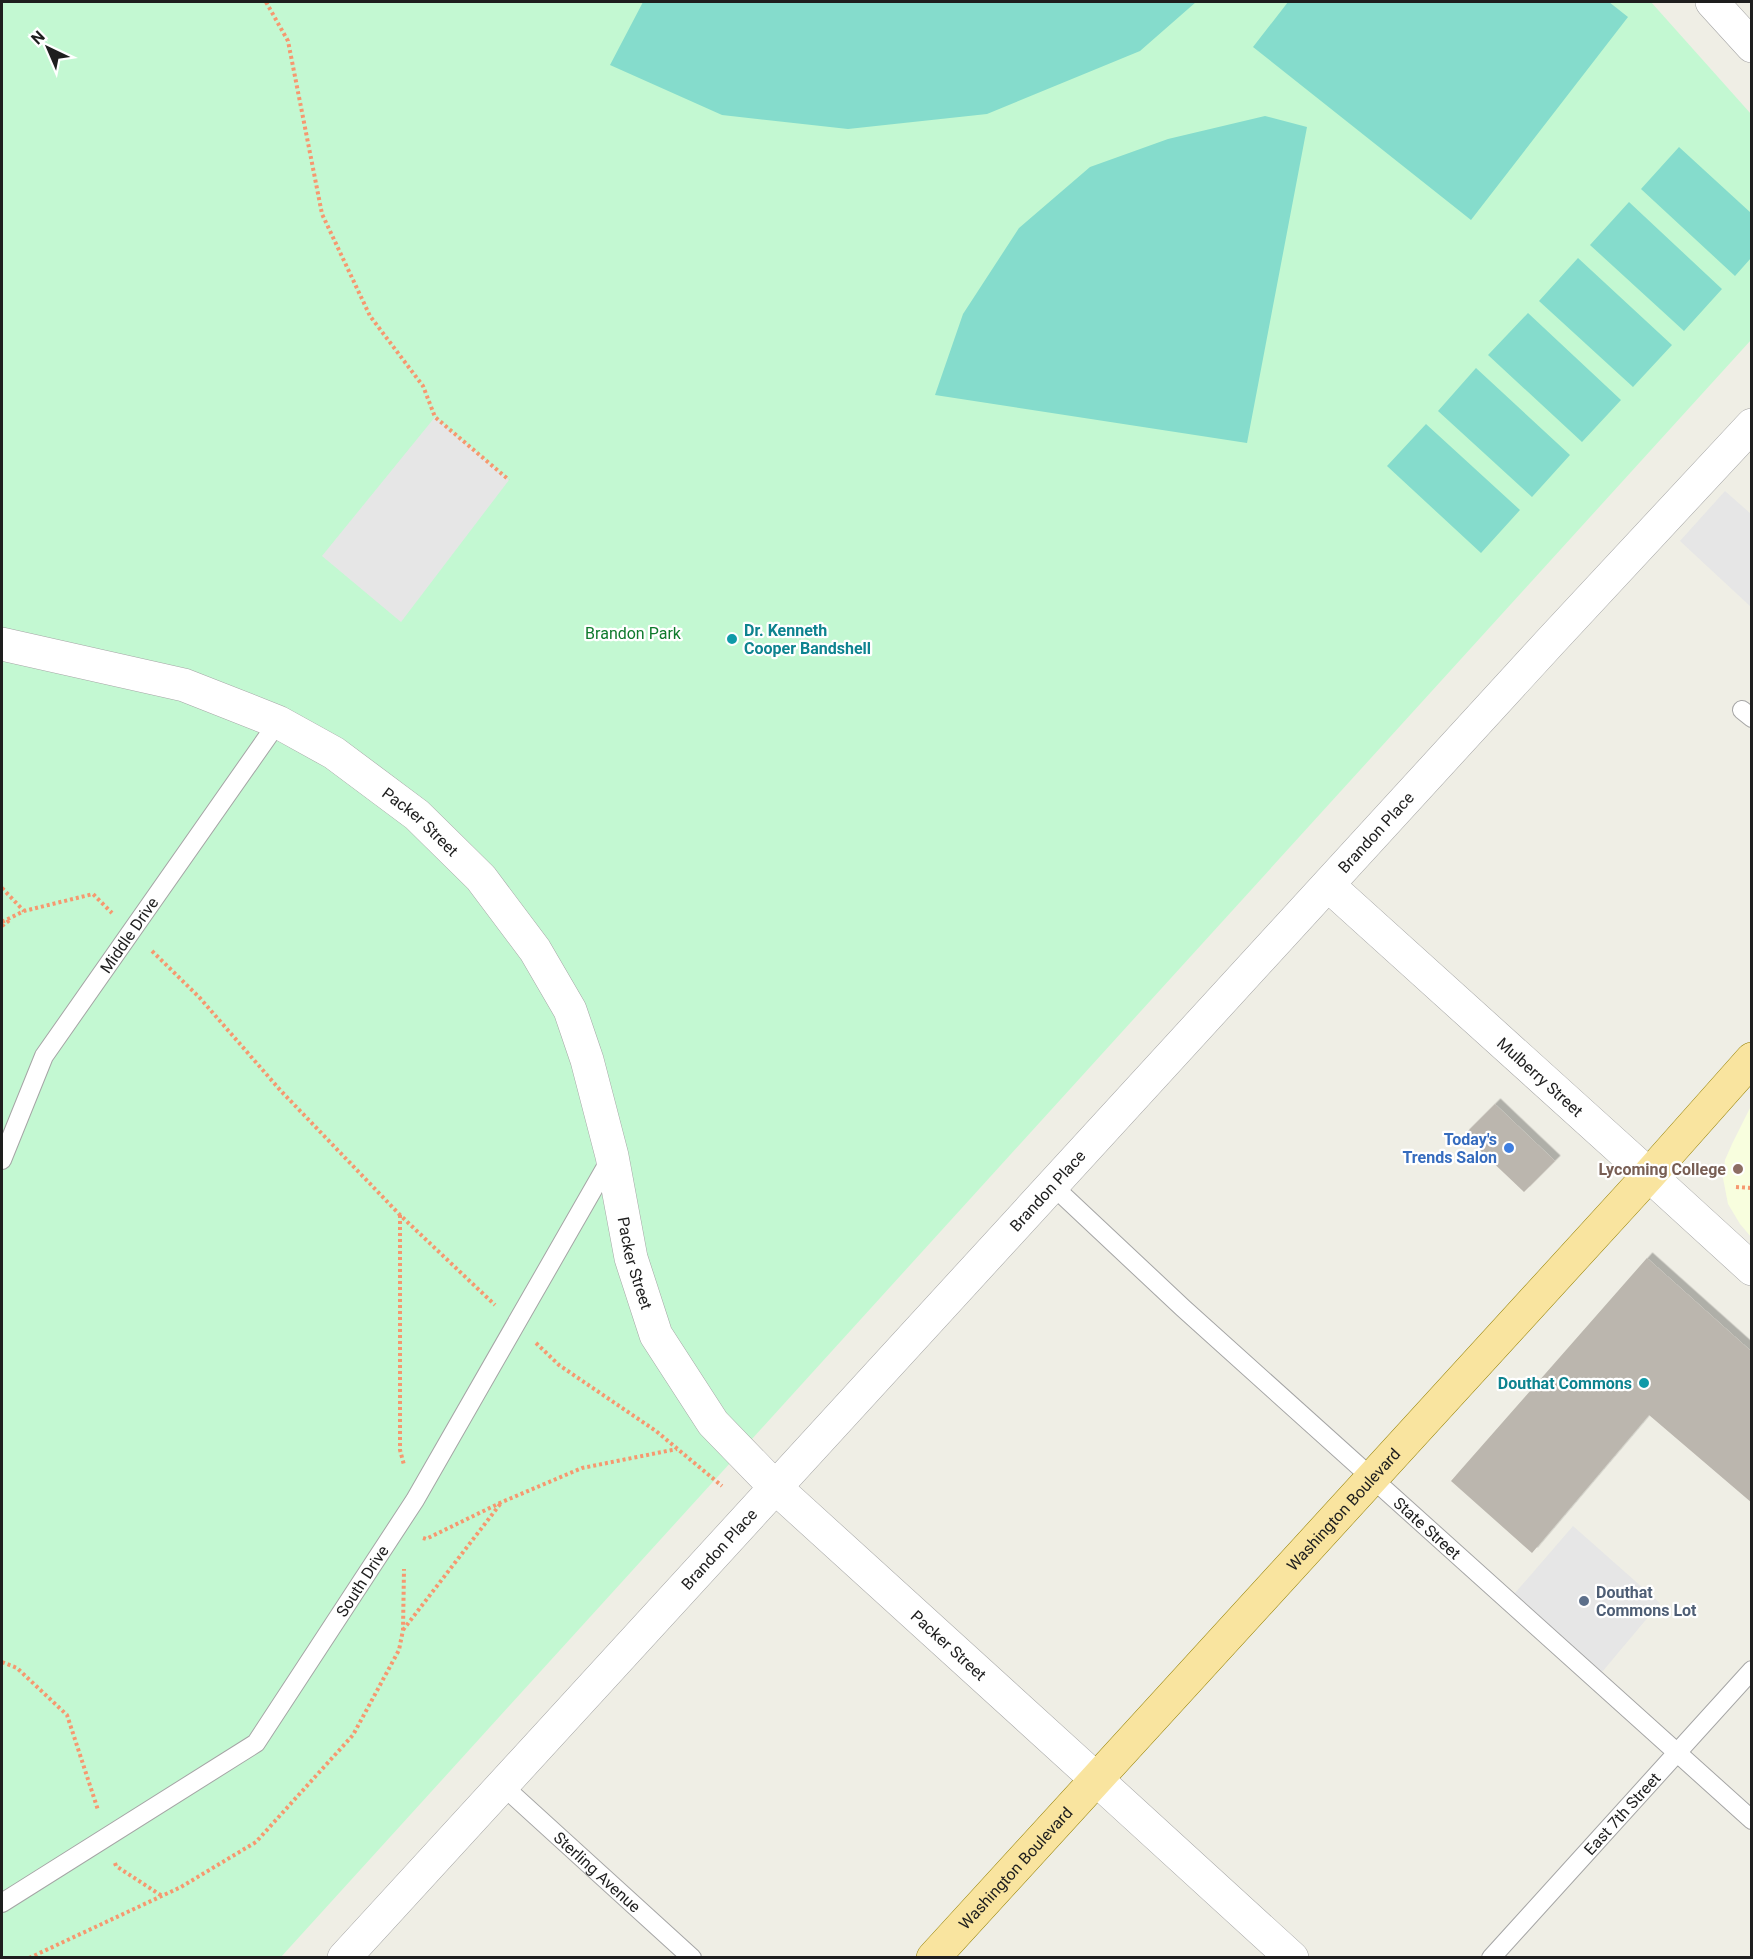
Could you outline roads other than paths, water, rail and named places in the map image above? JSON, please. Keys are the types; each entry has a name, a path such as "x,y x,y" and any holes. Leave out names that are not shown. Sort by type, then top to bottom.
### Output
{"main road":[{"name":"Washington Boulevard","path":"933,1958 1649,1176 1752,1059"}],"street":[{"path":"1712,2 1752,46"},
{"name":"Brandon Place","path":"344,1958 1559,632 1752,425"},
{"name":"Packer Street","path":"2,644 184,685 278,722 334,753 417,814 481,878 535,950 570,1010 587,1060 612,1156 631,1258 656,1335 713,1423 776,1488 1292,1958"},
{"name":"Mulberry Street","path":"1328,885 1752,1269"}],"lane":[{"name":"Middle Drive","path":"2,1160 44,1056 278,722"},
{"name":"South Drive","path":"2,1903 256,1743 415,1500 612,1156"},
{"name":"State Street","path":"1053,1186 1183,1308 1752,1820"},
{"name":"East 7th Street","path":"1491,1958 1752,1670"},
{"name":"Sterling Avenue","path":"502,1785 692,1958"}],"place":[{"name":"Dr. Kenneth Cooper Bandshell","path":"732,639"},
{"name":"Today's Trends Salon","path":"1509,1148"},
{"name":"Lycoming College","path":"1738,1169"},
{"name":"Douthat Commons","path":"1644,1383"},
{"name":"Douthat Commons Lot","path":"1584,1601"}],"park label":[{"name":"Brandon Park","path":"633,633"}]}
